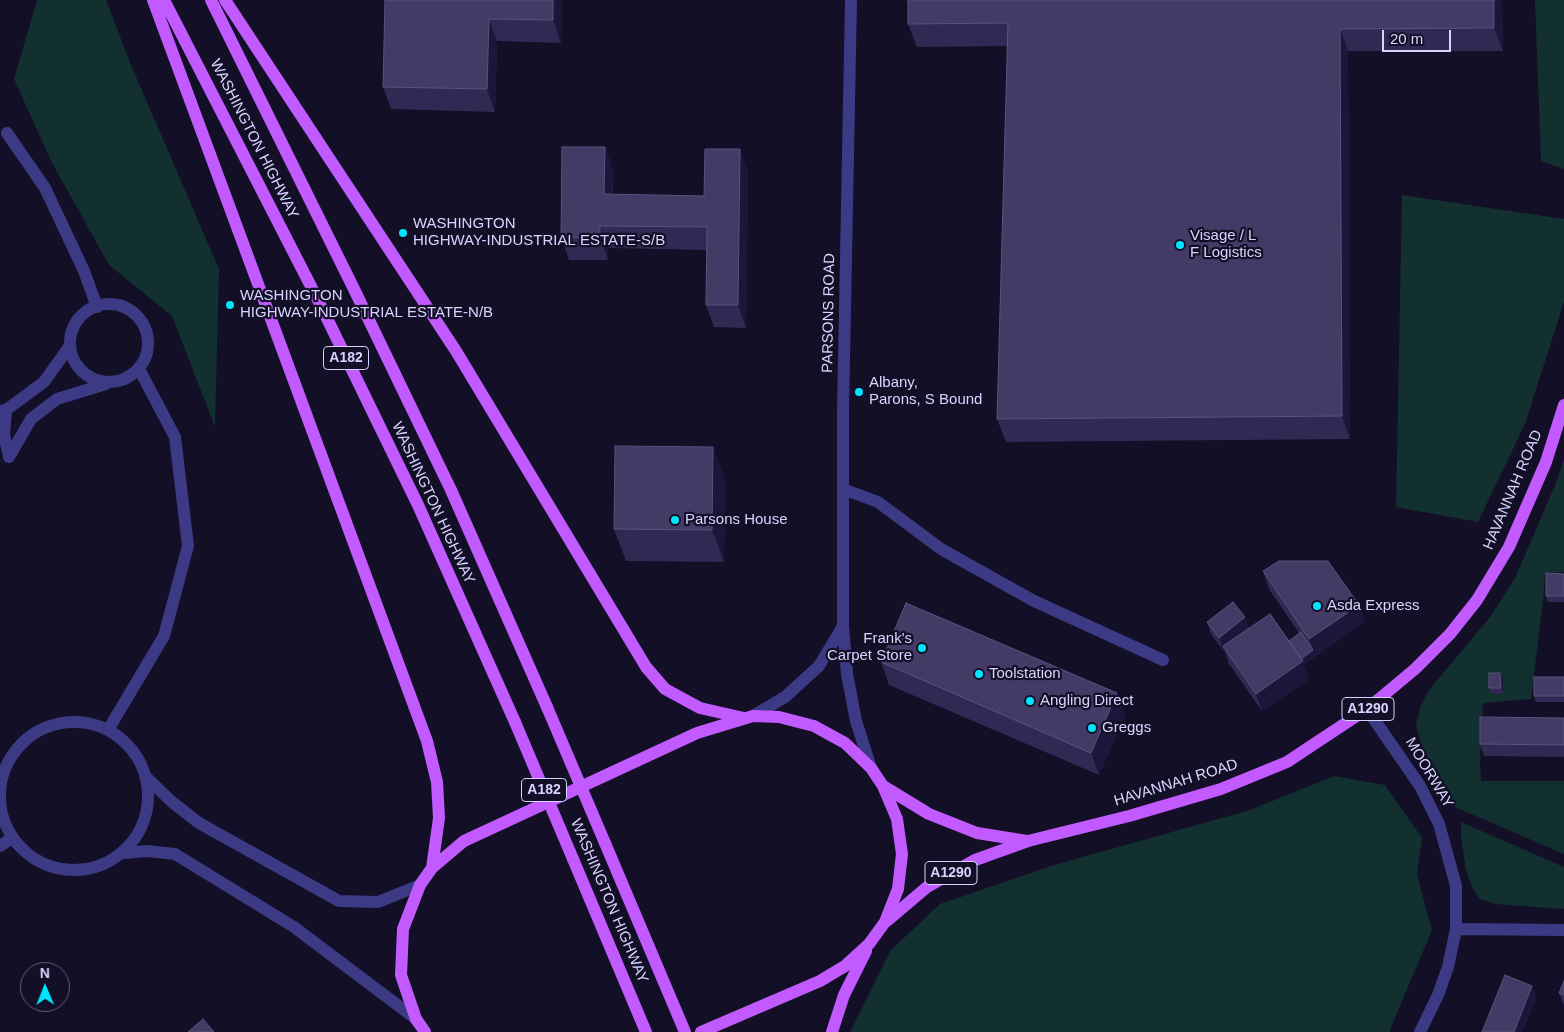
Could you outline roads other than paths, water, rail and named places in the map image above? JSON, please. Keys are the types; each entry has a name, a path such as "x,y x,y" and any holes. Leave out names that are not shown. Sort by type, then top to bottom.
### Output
{"main road":[{"path":"154,0 427,741 437,782 439,818 432,868"},
{"name":"WASHINGTON HIGHWAY","path":"164,0 336,337 418,505 515,722 646,1032"},
{"name":"WASHINGTON HIGHWAY","path":"211,0 353,286 451,490 547,707 660,969 685,1032"},
{"path":"225,0 456,351 646,667 666,689 700,708 748,717 779,717 814,726 845,743 871,768 884,786 897,819 902,854 898,889 885,922 870,944 844,995 832,1032"},
{"name":"HAVANNAH ROAD","path":"885,922 927,887 975,860 1028,841 1129,816 1221,789 1287,762 1368,709 1415,669 1450,634 1477,600 1509,547 1546,462 1564,405"},
{"path":"425,1032 416,1019 401,975 402,947 403,929 420,885 432,868 464,841 696,733 748,717"},
{"name":"HAVANNAH ROAD","path":"884,786 929,814 977,833 1028,841"},
{"path":"701,1032 820,981 845,966 870,944"}],"street":[{"name":"PARSONS ROAD","path":"851,0 843,489 843,626 847,674 856,721 871,768"},
{"path":"7,133 45,188 84,270 97,307"},
{"path":"69,347 44,382 3,410 4,435 9,457 32,419 57,399 129,378 145,360 149,346 146,330 140,318 121,306 110,303 86,311 76,321 70,334 69,347 73,360 82,373 94,380 108,383"},
{"path":"108,730 164,636 188,546 175,437 139,369"},
{"path":"843,489 878,502 941,549 1034,600 1163,660"},
{"path":"748,717 785,697 819,666 843,626"},
{"name":"MOORWAY","path":"1368,709 1420,786 1440,824 1456,886 1456,929 1448,967 1438,995 1420,1032"},
{"path":"62,723 88,724 108,730 126,744 138,758 145,776 148,796 144,821 138,837 124,853 104,864 84,869 62,870 38,861 12,838 2,814 1,783 10,759 21,744 43,729 62,723"},
{"path":"145,776 172,802 199,822 339,901 378,902 420,885"},
{"path":"0,846 12,838"},
{"path":"124,853 146,851 175,854 294,927 416,1019"},
{"path":"1456,929 1564,930"}],"place":[{"name":"WASHINGTON HIGHWAY-INDUSTRIAL ESTATE-S/B","path":"403,233"},
{"name":"Visage / L F Logistics","path":"1180,245"},
{"name":"WASHINGTON HIGHWAY-INDUSTRIAL ESTATE-N/B","path":"230,305"},
{"name":"Albany, Parons, S Bound","path":"859,392"},
{"name":"Parsons House","path":"675,520"},
{"name":"Asda Express","path":"1317,606"},
{"name":"Frank's Carpet Store","path":"922,648"},
{"name":"Toolstation","path":"979,674"},
{"name":"Angling Direct","path":"1030,701"},
{"name":"Greggs","path":"1092,728"}]}
